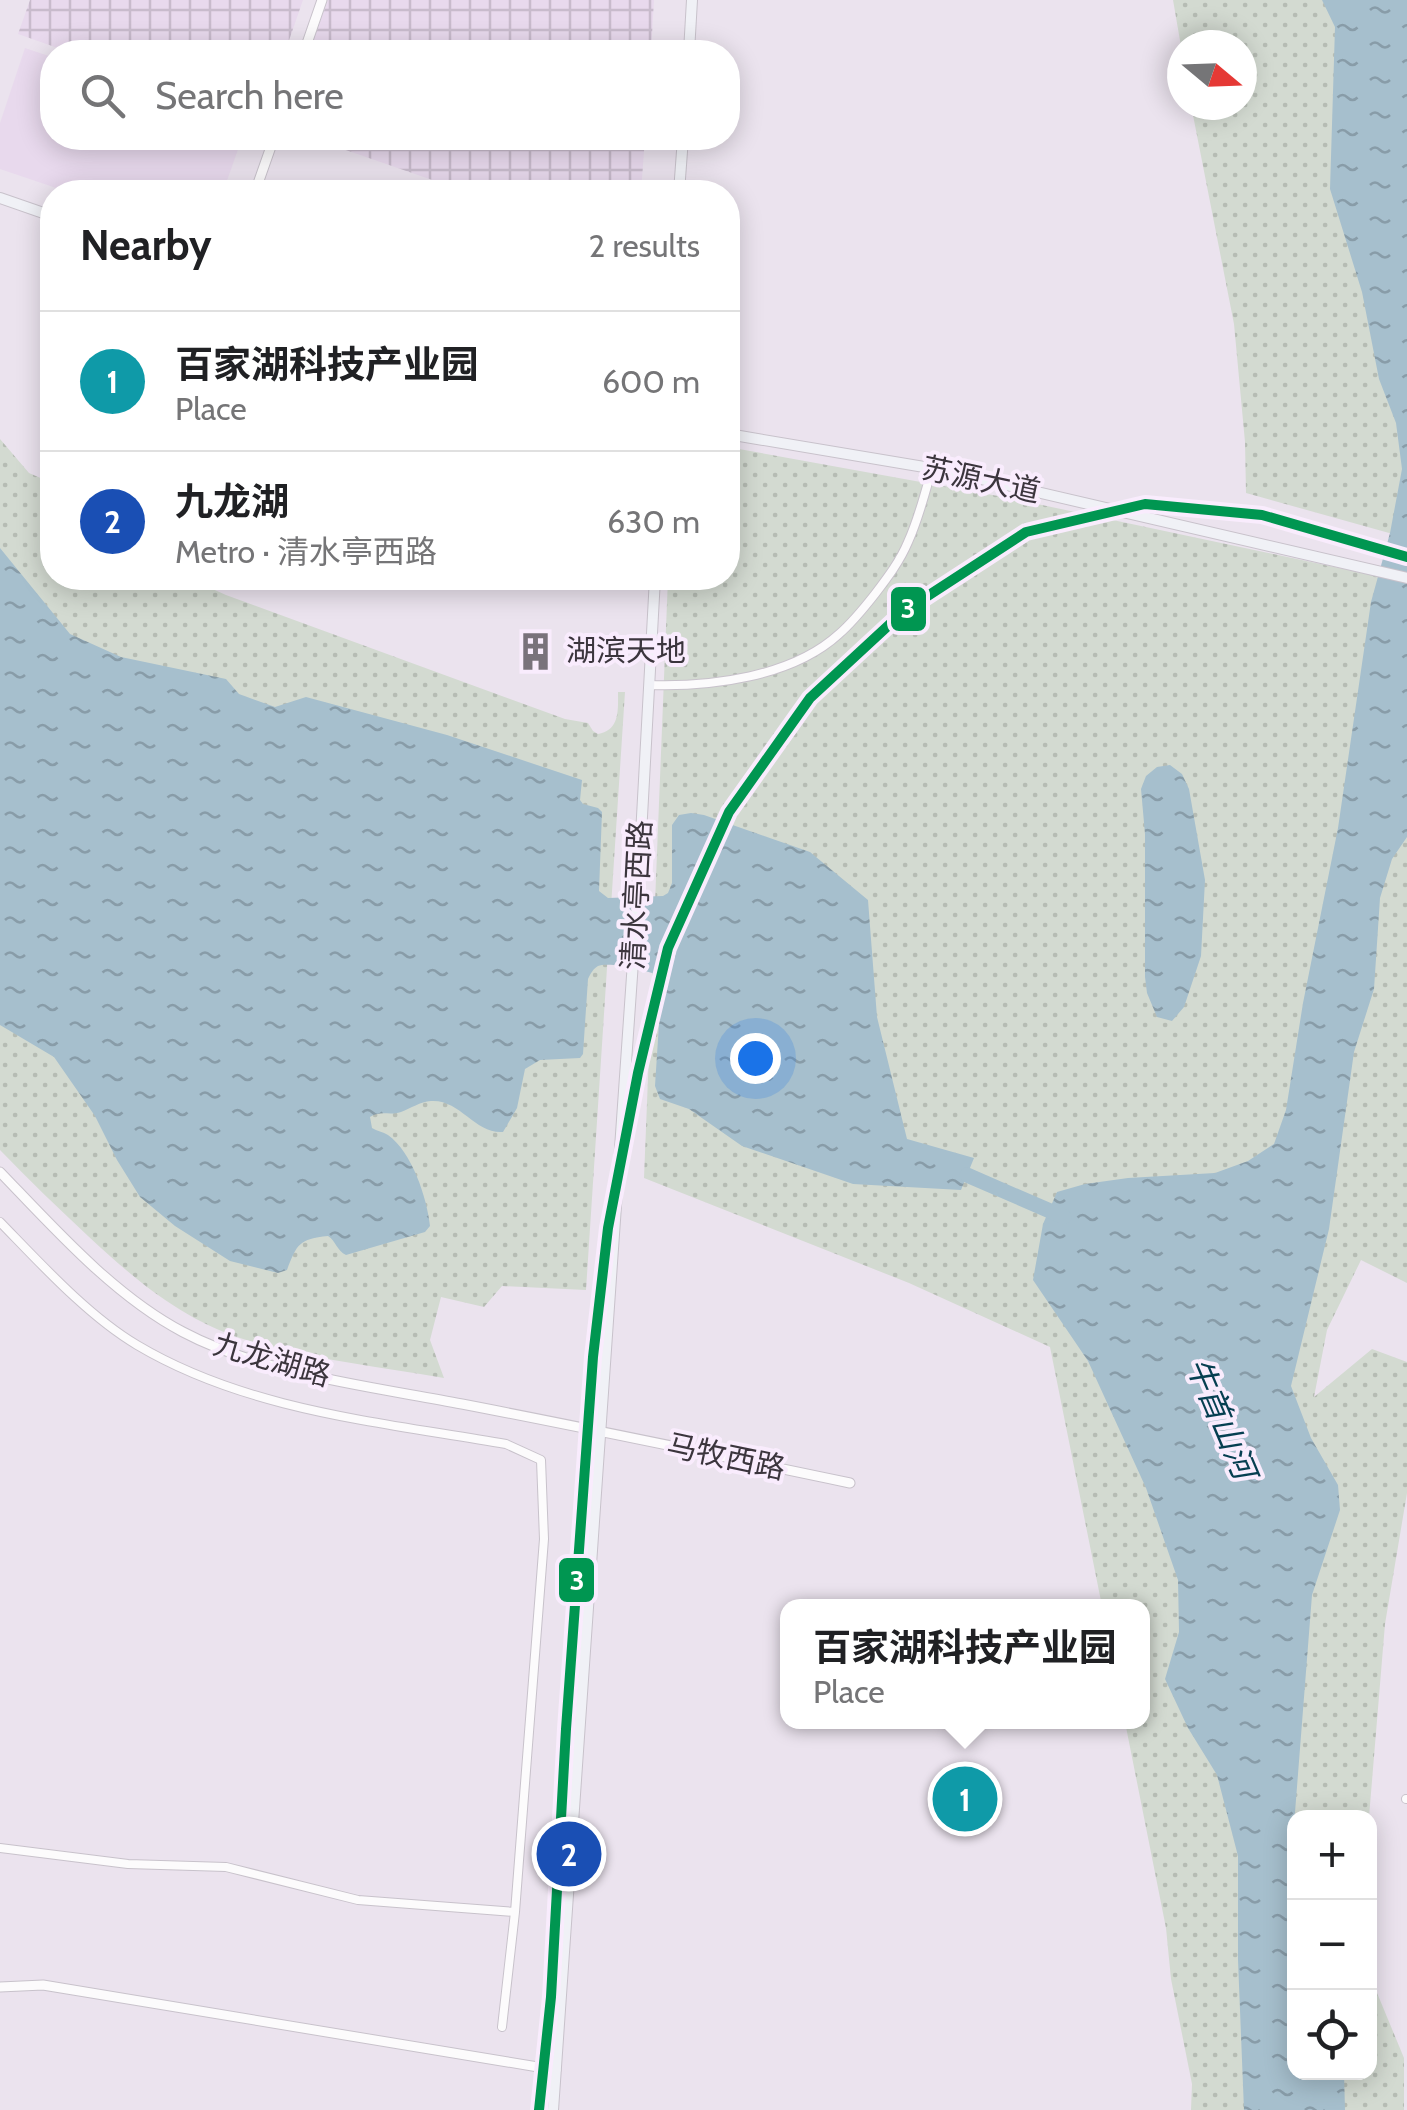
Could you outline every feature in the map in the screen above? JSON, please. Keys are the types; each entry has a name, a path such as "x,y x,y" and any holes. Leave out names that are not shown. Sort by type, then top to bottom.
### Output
{"main road":[{"path":"689,40 692,0"},
{"path":"680,180 682,150"},
{"path":"0,198 40,212"},
{"name":"苏源大道","path":"740,436 932,468 1407,578"},
{"name":"清水亭西路","path":"553,2110 638,890 654,590"}],"street":[{"path":"308,40 322,0"},
{"path":"260,180 270,150"},
{"path":"649,685 708,684 748,677 802,659 837,637 892,572 908,542 932,468"},
{"name":"九龙湖路","path":"0,1172 78,1253 148,1310 182,1332 236,1355 324,1378 601,1431"},
{"path":"0,1222 102,1320 136,1345 185,1369 268,1400 506,1444 541,1460 544,1539 515,1912 502,2027"},
{"name":"马牧西路","path":"601,1431 850,1483"},
{"path":"0,1848 128,1864 226,1867 358,1900 515,1912"},
{"path":"0,1987 42,1985 556,2070"}],"shaded area":[{"path":"30,0 303,0 289,40 40,42 18,34"},
{"path":"328,0 654,0 652,40 313,40"},
{"path":"1173,0 1407,0 1407,538 1246,493 1234,324 1194,120 1257,120 1257,30 1178,30"},
{"path":"25,48 40,53 40,150 238,150 227,180 40,183 0,169 0,123"},
{"path":"346,150 644,150 642,180 432,180"},
{"path":"0,439 29,473 40,478 40,590 215,590 565,719 588,723 598,734 614,724 618,692 625,692 586,1290 502,1286 484,1307 441,1297 430,1340 444,1378 290,1351 218,1330 158,1295 122,1267 0,1150"},
{"path":"740,449 1009,498 1407,585 1407,1283 1361,1260 1327,1330 1314,1397 1372,1349 1407,1362 1407,1493 1385,1624 1370,1810 1287,1810 1287,2080 1377,2080 1377,1993 1404,2058 1404,2110 1191,2110 1192,2084 1171,1979 1166,1928 1126,1729 1150,1729 1150,1599 1101,1599 1050,1347 909,1283 644,1178 668,590 740,590"}],"water":[{"name":"牛首山河","path":"1322,0 1407,0 1407,837 1392,859 1380,898 1374,989 1354,1052 1329,1229 1291,1386 1311,1438 1338,1485 1340,1510 1312,1595 1295,1810 1287,1810 1287,2080 1344,2080 1345,2110 1244,2110 1238,1856 1217,1775 1188,1728 1165,1679 1179,1632 1178,1580 1146,1488 1088,1361 1033,1280 1043,1224 1057,1192 1128,1178 1215,1173 1248,1161 1274,1144 1286,1110 1338,828 1371,602 1402,469 1396,423 1379,379 1362,292 1330,189 1335,27"},
{"path":"0,548 70,634 121,657 226,679 239,694 275,707 306,697 447,735 582,780 580,800 602,812 599,891 608,898 668,893 672,883 672,825 679,815 704,815 810,852 868,900 877,1017 907,1139 974,1158 961,1190 853,1184 742,1146 689,1109 660,1099 655,1086 662,977 630,967 603,965 595,968 588,979 583,1054 580,1058 540,1060 525,1069 517,1108 503,1132 484,1128 441,1102 370,1117 372,1128 397,1143 411,1164 428,1215 430,1226 425,1232 346,1255 328,1236 311,1239 297,1249 287,1270 278,1273 230,1261 175,1226 140,1197 95,1116 54,1057 0,1025"},
{"path":"1170,765 1182,774 1189,789 1205,880 1201,956 1184,1007 1172,1021 1157,1017 1147,993 1141,789 1146,776 1157,767"}],"waterway":[{"path":"967,1175 1064,1217"}],"transit line":[{"name":"3","path":"539,2110 551,1997 593,1357 608,1228 638,1073 668,948 729,812 810,698 903,612 1026,532 1145,504 1262,515 1407,557"}],"place":[{"name":"湖滨天地","path":"536,651"},
{"name":"百家湖科技产业园","path":"965,1799"},
{"name":"九龙湖","path":"569,1854"}]}
